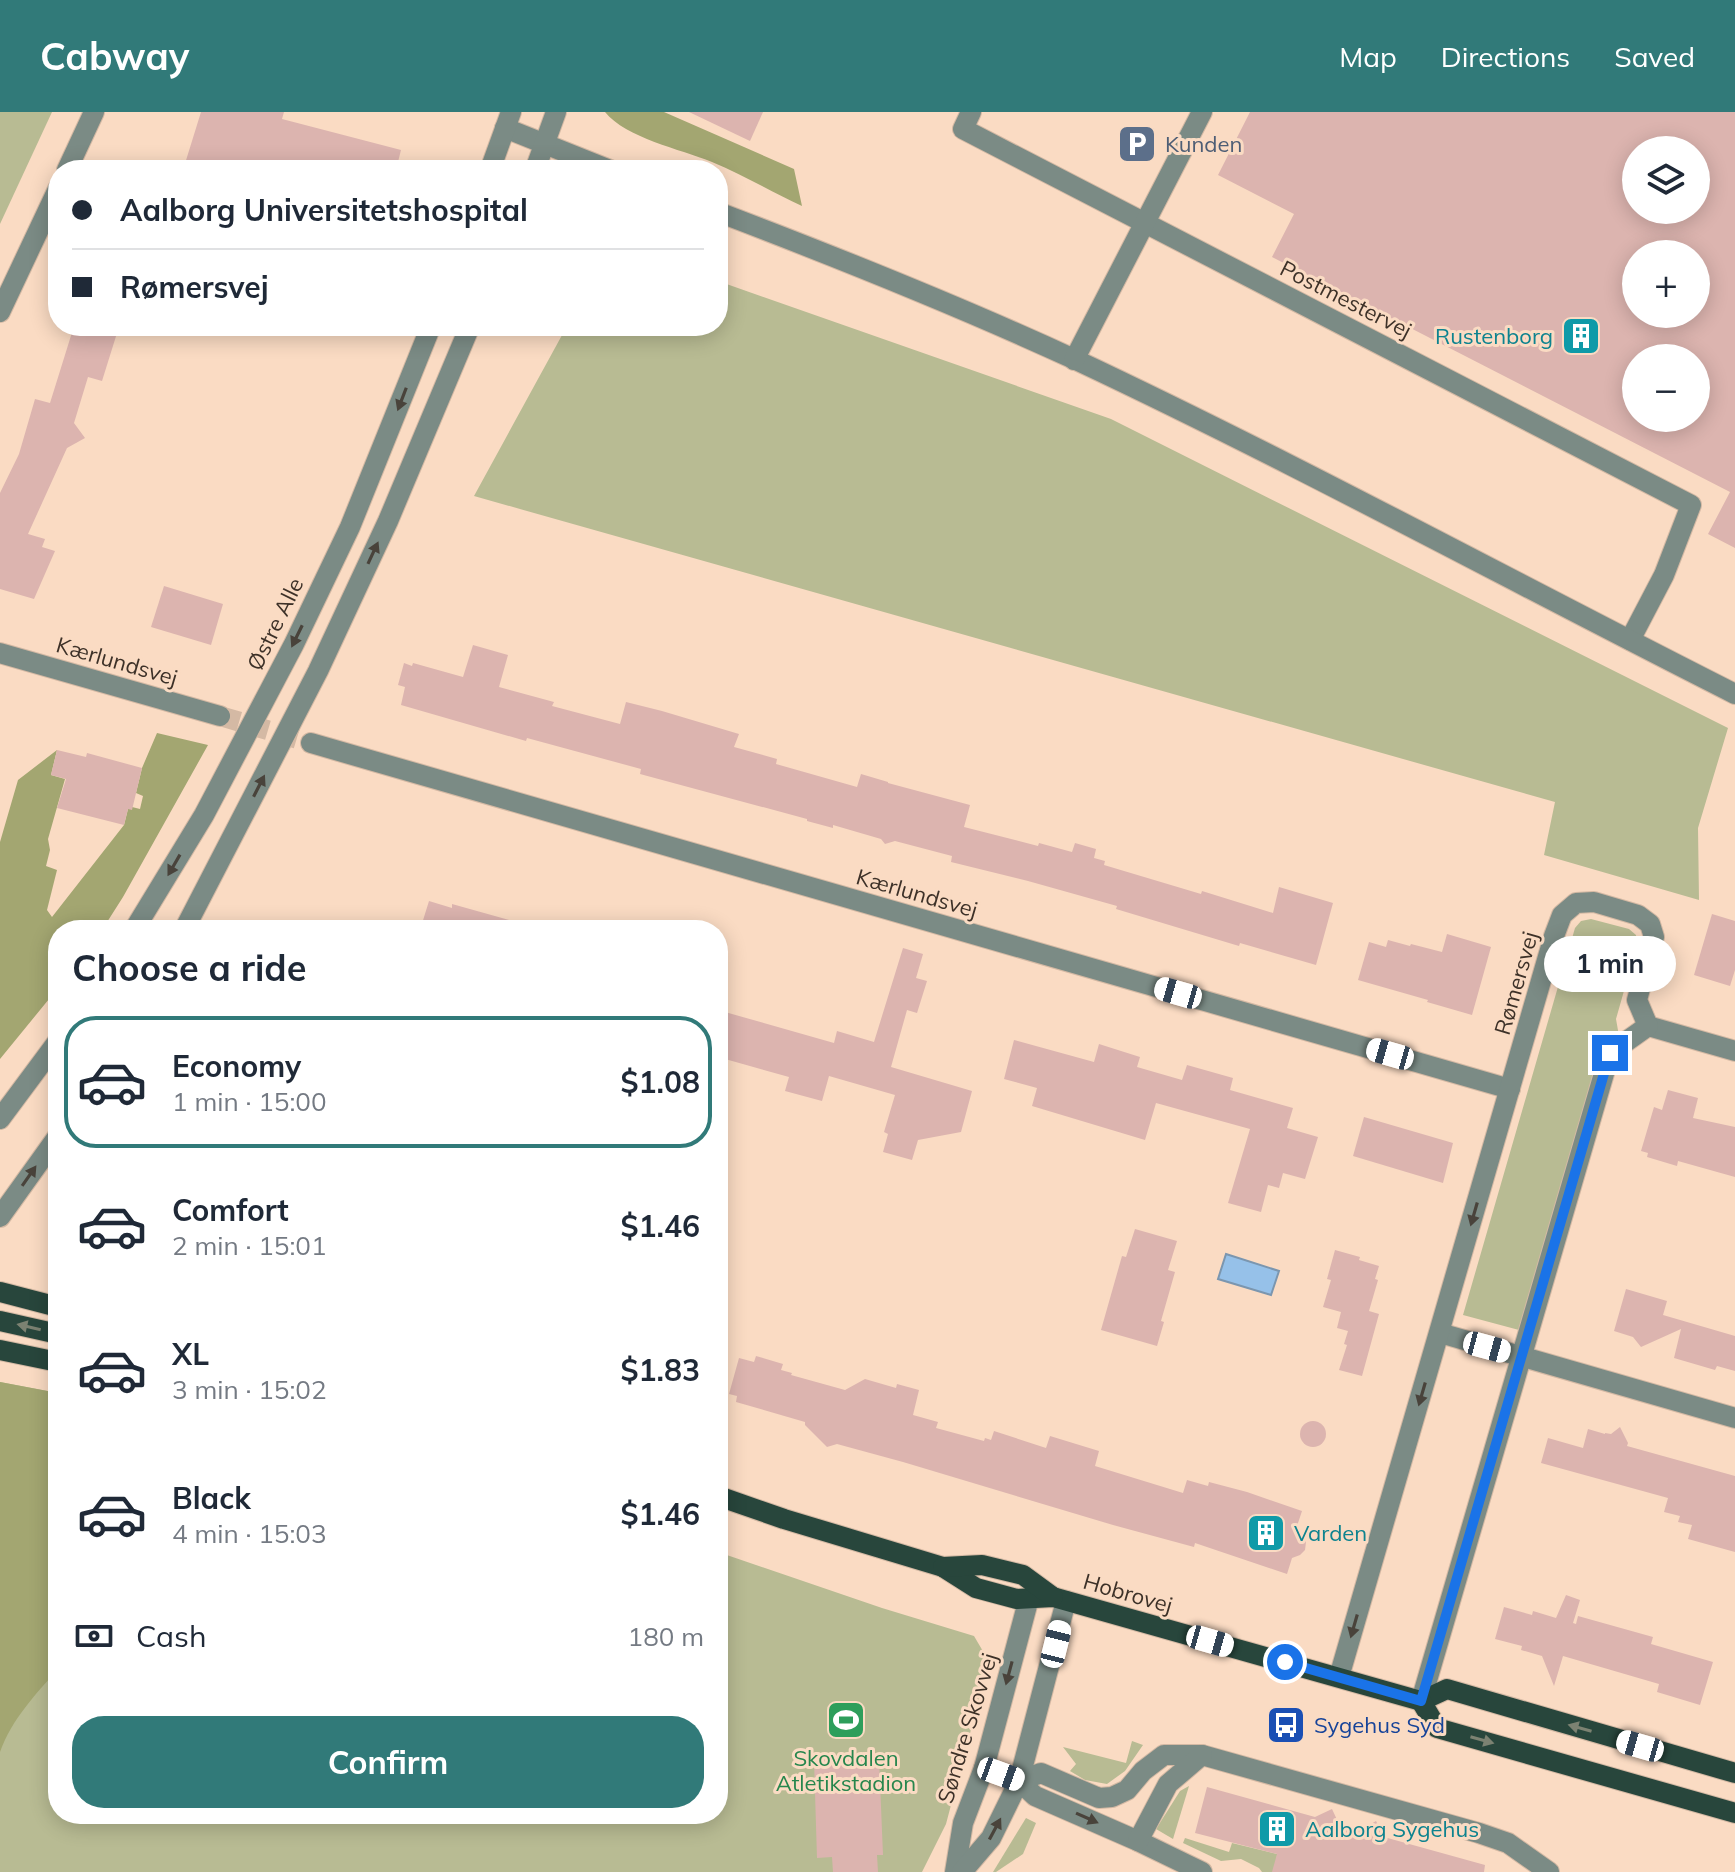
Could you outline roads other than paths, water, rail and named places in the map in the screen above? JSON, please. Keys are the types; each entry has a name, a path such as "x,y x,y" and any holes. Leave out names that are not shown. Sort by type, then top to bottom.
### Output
{"main road":[{"path":"0,1292 48,1304"},
{"path":"0,1321 48,1332"},
{"path":"0,1350 48,1360"},
{"name":"Hobrovej","path":"728,1499 943,1567 976,1588 1017,1599 1060,1599 1421,1701 1447,1689 1735,1773"},
{"name":"Hobrovej","path":"943,1567 982,1565 1023,1575 1060,1599"},
{"path":"1421,1701 1437,1728 1735,1813"}],"street":[{"path":"72,160 94,112"},
{"path":"539,160 556,112"},
{"name":"Postmestervej","path":"971,112 963,129 1691,505 1664,575 1630,640"},
{"path":"1074,360 1202,112"},
{"path":"494,160 508,120 545,145 584,160"},
{"path":"0,312 48,210"},
{"path":"728,216 943,301 1195,417 1735,694"},
{"name":"Østre Alle","path":"140,920 204,815 294,644 350,527 427,336"},
{"path":"189,920 337,631 419,450 466,336"},
{"name":"Kærlundsvej","path":"0,653 220,716"},
{"name":"Kærlundsvej","path":"311,743 1510,1089"},
{"name":"Rømersvej","path":"1339,1677 1554,936 1562,915 1576,903 1594,902 1638,915 1650,924 1654,937 1637,1000 1648,1026"},
{"path":"1421,1701 1610,1053 1648,1026 1735,1051"},
{"path":"0,1119 48,1054"},
{"path":"0,1217 48,1150"},
{"path":"1440,1333 1735,1418"},
{"name":"Søndre Skovvej","path":"955,1872 963,1823 984,1768 1029,1598"},
{"path":"962,1872 991,1838 1019,1781 1060,1599"},
{"path":"1019,1781 1041,1773 1099,1798 1112,1797 1127,1790 1143,1771 1164,1755 1202,1755 1479,1833 1508,1843 1546,1871"},
{"path":"1138,1841 1168,1784 1202,1755"},
{"path":"984,1768 1019,1781 1035,1796 1202,1872"}],"water":[{"path":"1226,1254 1279,1271 1271,1295 1218,1279"}],"tunnel":[{"path":"220,716 311,743"}],"place":[{"name":"Kunden","path":"1137,144"},
{"name":"Rustenborg","path":"1581,336"},
{"name":"Varden","path":"1266,1533"},
{"name":"Skovdalen Atletikstadion","path":"846,1720"},
{"name":"Sygehus Syd","path":"1286,1725"},
{"name":"Aalborg Sygehus","path":"1277,1829"}]}
